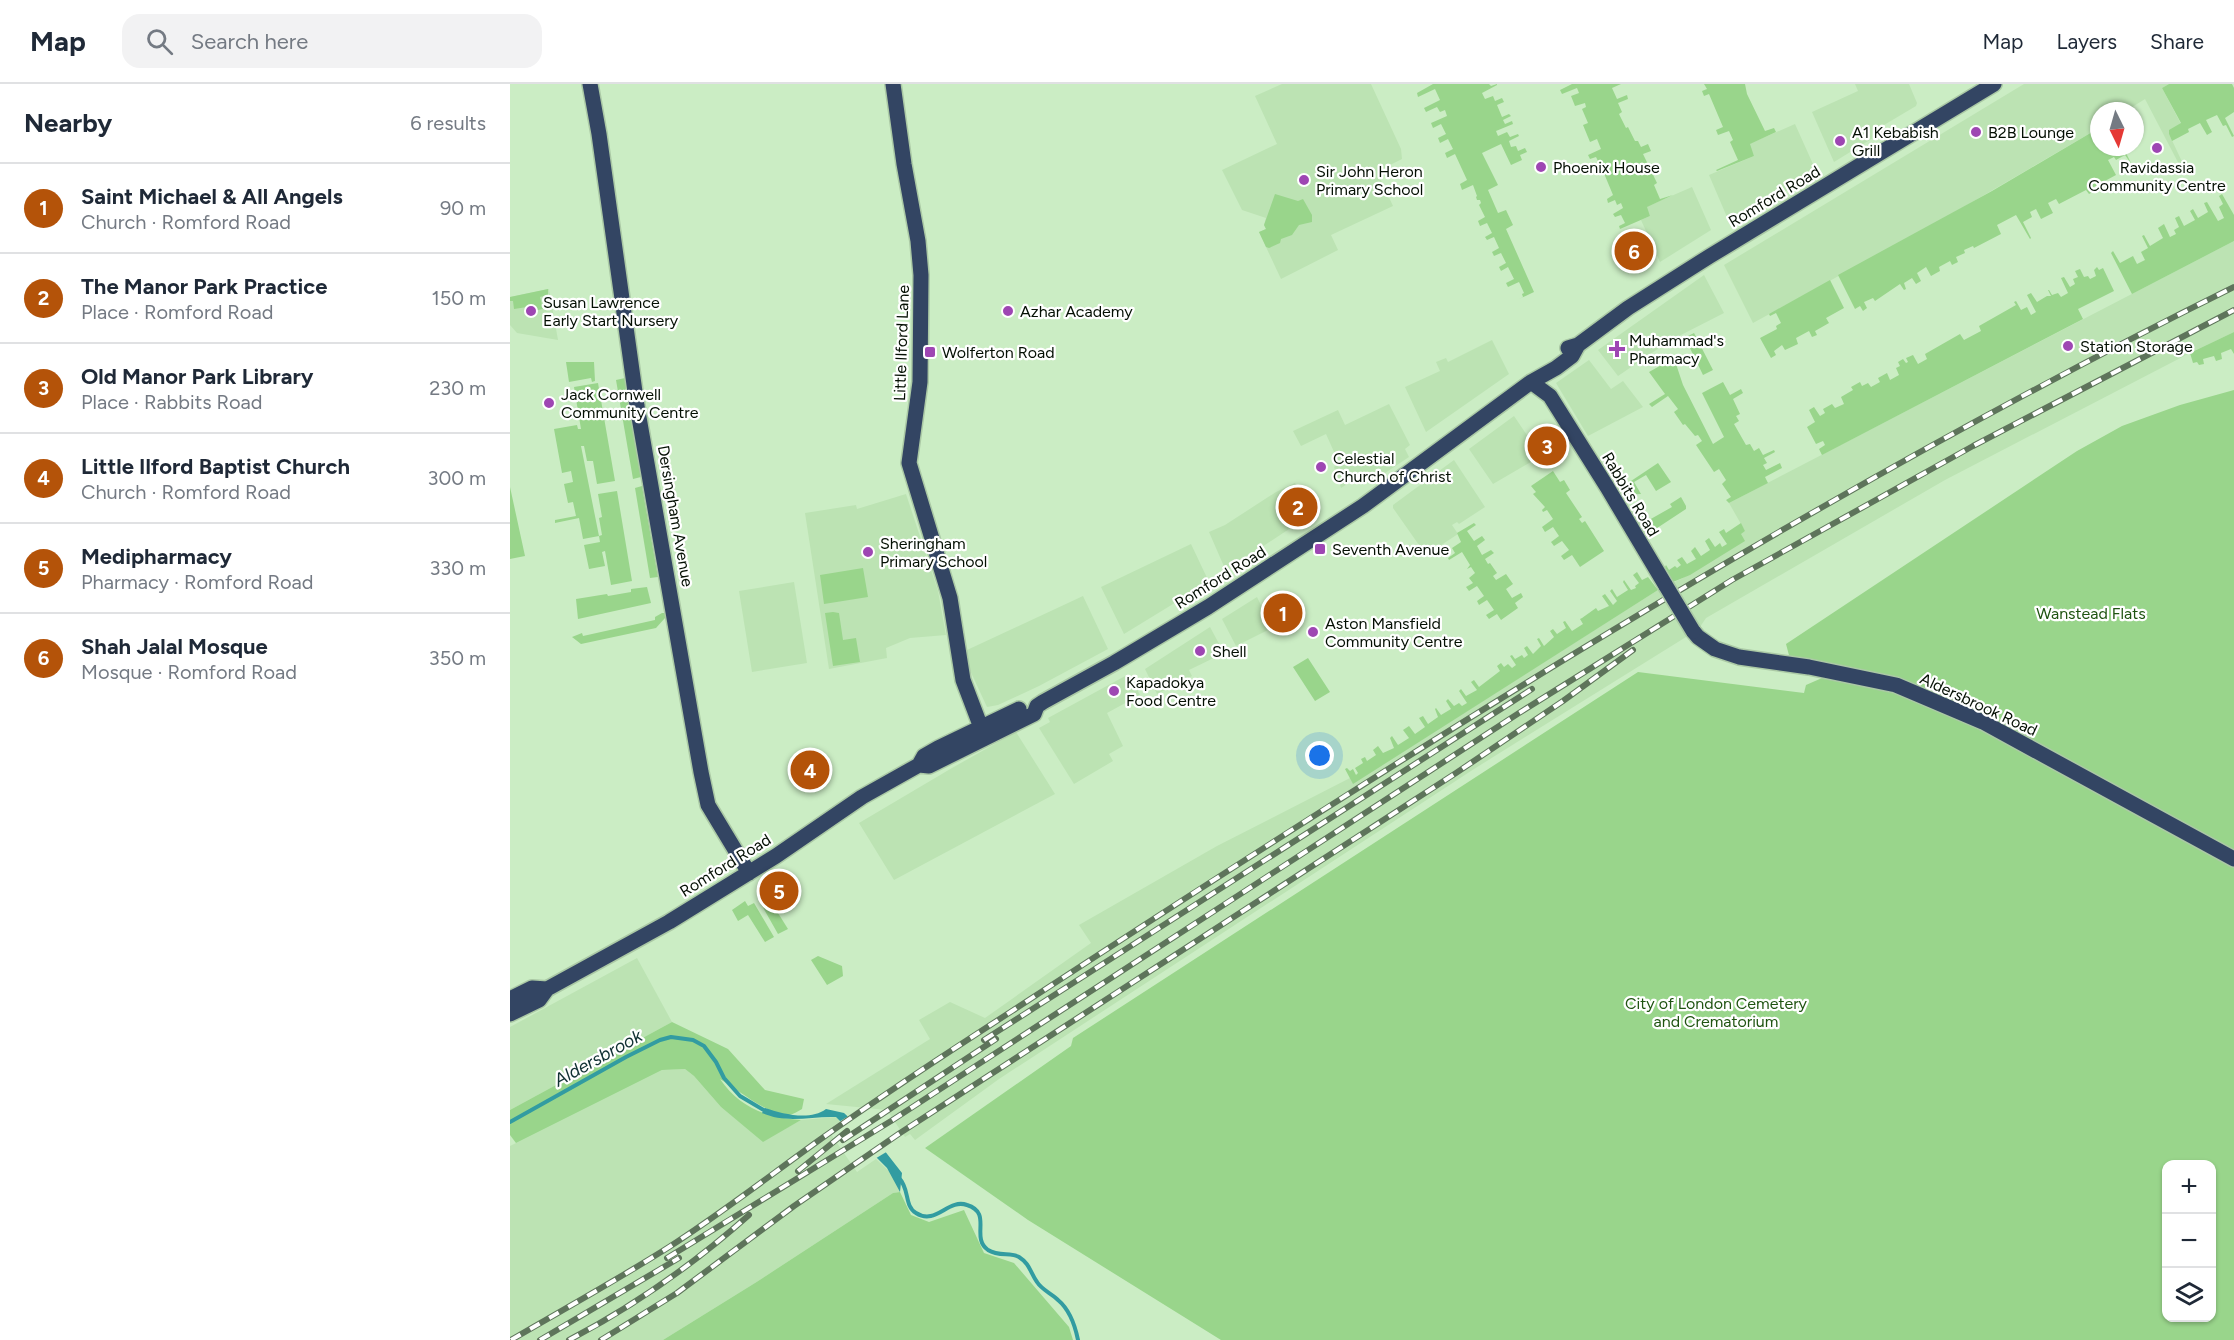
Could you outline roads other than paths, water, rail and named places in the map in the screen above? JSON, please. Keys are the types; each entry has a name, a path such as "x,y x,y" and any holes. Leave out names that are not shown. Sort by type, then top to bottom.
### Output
{"main road":[{"name":"Dersingham Avenue","path":"590,84 638,406 701,772 708,805 749,873"},
{"name":"Little Ilford Lane","path":"892,84 918,241 921,275 920,382 909,463 950,598 963,680 983,732"},
{"name":"Romford Road","path":"510,1014 539,1000 547,989 669,922 749,873 862,797 919,765 929,766 983,732 1034,714 1037,706 1124,658 1262,573 1384,492 1531,382 1551,360 1566,348 1578,345 1628,308 1710,256 1994,84"},
{"name":"Rabbits Road","path":"1531,382 1550,396 1694,631"},
{"name":"Aldersbrook Road","path":"1694,631 1698,637 1715,649 1739,657 1809,667 1896,685 1983,722 2234,858"},
{"name":"Romford Road","path":"510,999 532,988 547,989"}],"water":[{"path":"765,1108 804,1116 820,1113 826,1109 844,1113 884,1150 902,1173 900,1192 887,1168 836,1117 781,1118 762,1113"}],"waterway":[{"name":"Aldersbrook","path":"510,1122 626,1057 671,1037 693,1040 704,1046 724,1078 740,1096 767,1112"},
{"name":"Aldersbrook","path":"899,1178 905,1187 912,1210 923,1216 930,1216 960,1204 975,1209 979,1214 983,1245 992,1252 1016,1256 1025,1262 1039,1285 1066,1308 1074,1323 1078,1340"}],"railway":[{"path":"511,1340 669,1247 890,1091 1161,914 1461,723 1765,540 1919,452 2234,287"},
{"path":"667,1258 891,1121 1519,713 1732,580 1973,446 2234,310"},
{"path":"601,1340 677,1293 794,1206 900,1133 1456,773 1563,701 1633,650"},
{"path":"984,1040 1532,689"},
{"path":"843,1140 996,1039"},
{"path":"798,1171 847,1131"},
{"path":"569,1340 617,1313 663,1283 749,1215"},
{"path":"540,1340 679,1258"}],"place":[{"name":"B2B Lounge","path":"1976,132"},
{"name":"A1 Kebabish Grill","path":"1840,141"},
{"name":"Ravidassia Community Centre","path":"2157,148"},
{"name":"Phoenix House","path":"1541,167"},
{"name":"Sir John Heron Primary School","path":"1304,180"},
{"name":"Shah Jalal Mosque","path":"1634,251"},
{"name":"Susan Lawrence Early Start Nursery","path":"531,311"},
{"name":"Azhar Academy","path":"1008,311"},
{"name":"Station Storage","path":"2068,346"},
{"name":"Muhammad's Pharmacy","path":"1617,349"},
{"name":"Wolferton Road","path":"930,352"},
{"name":"Jack Cornwell Community Centre","path":"549,403"},
{"name":"Old Manor Park Library","path":"1547,446"},
{"name":"Celestial Church of Christ","path":"1321,467"},
{"name":"The Manor Park Practice","path":"1298,507"},
{"name":"Seventh Avenue","path":"1320,549"},
{"name":"Sheringham Primary School","path":"868,552"},
{"name":"Saint Michael & All Angels","path":"1283,613"},
{"name":"Aston Mansfield Community Centre","path":"1313,632"},
{"name":"Shell","path":"1200,651"},
{"name":"Kapadokya Food Centre","path":"1114,691"},
{"name":"Little Ilford Baptist Church","path":"810,770"},
{"name":"Medipharmacy","path":"779,891"}],"park label":[{"name":"Wanstead Flats","path":"2091,613"},
{"name":"City of London Cemetery and Crematorium","path":"1716,1012"}]}
